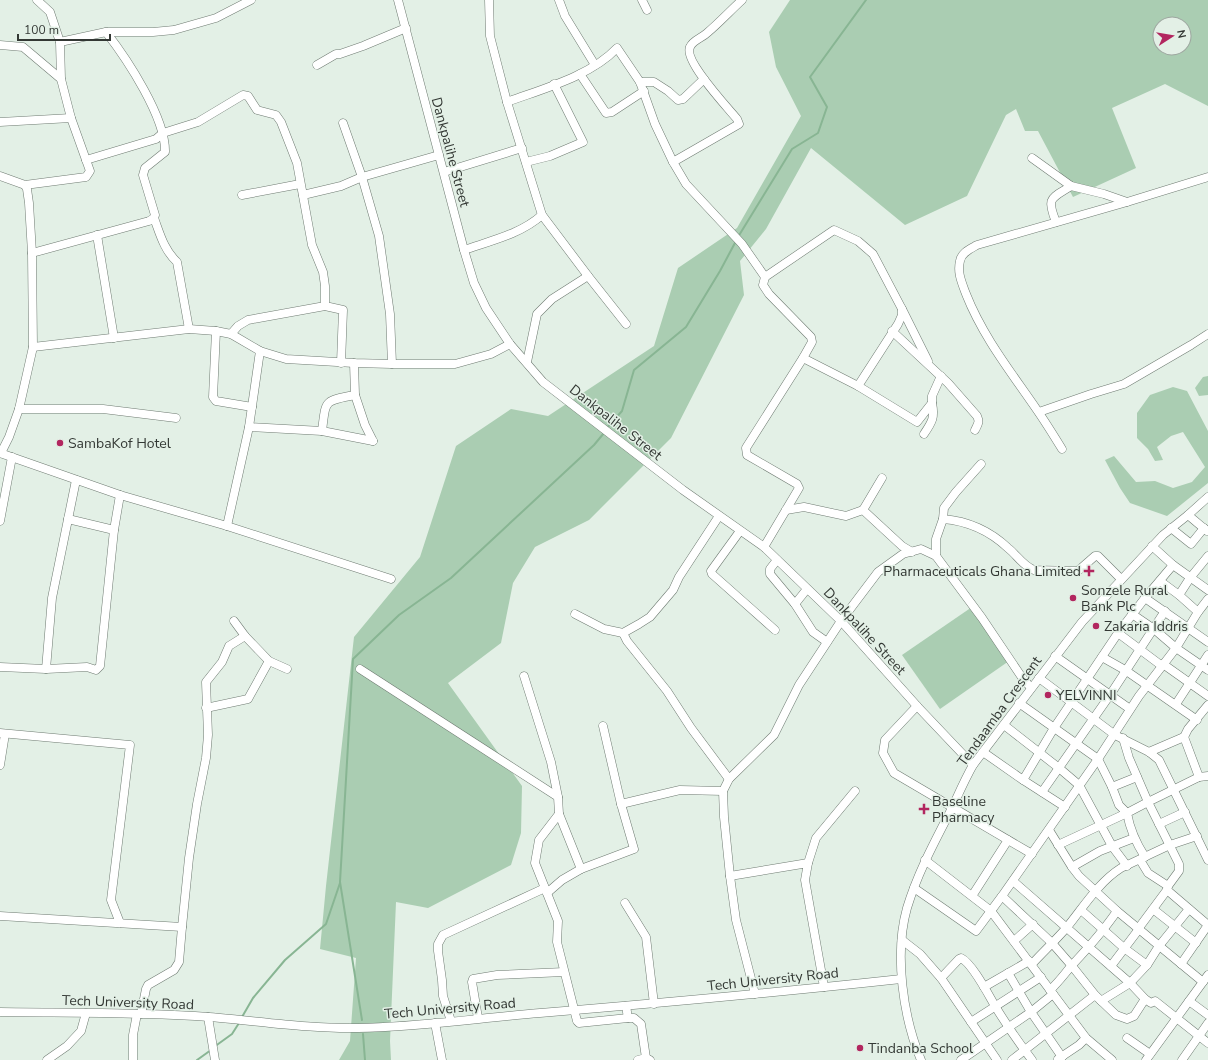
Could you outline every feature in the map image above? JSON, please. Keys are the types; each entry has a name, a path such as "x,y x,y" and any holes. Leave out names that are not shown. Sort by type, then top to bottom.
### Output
{"street":[{"path":"0,176 25,185 86,177 90,171 71,118 61,79 60,42 50,12 37,0"},
{"path":"60,42 106,32 153,32 174,30 216,18 251,0"},
{"name":"Dankpalihe Street","path":"398,0 474,283 486,308 510,344 543,382 658,471 764,547 841,621 916,706 974,765"},
{"path":"489,0 490,36 507,102 542,214 626,324"},
{"path":"559,0 565,16 595,65"},
{"path":"642,0 647,10"},
{"path":"673,162 739,124 737,119 704,79 692,60 689,53 689,48 696,40 706,34 742,0"},
{"path":"317,65 336,54 364,46 406,28"},
{"path":"106,32 117,46 151,102 163,133 165,152 145,168 143,175 155,215 154,218 163,243 169,255 177,262 189,329"},
{"path":"0,45 23,47 61,79"},
{"path":"507,102 580,74 609,58 617,48 640,82 655,124 673,162 686,184 742,244 765,276"},
{"path":"580,74 606,112 612,112 644,90"},
{"path":"640,82 654,82 680,100 683,99 704,79"},
{"path":"526,162 550,156 583,142 554,84"},
{"path":"86,160 156,139 163,133 198,122 246,94 257,110 276,115 281,122 296,163 312,245 323,272 325,306"},
{"path":"0,122 71,118"},
{"path":"343,123 362,177 379,236 390,314 392,364"},
{"path":"444,172 522,148"},
{"path":"303,195 341,186 362,177 439,155"},
{"path":"1032,158 1072,186 1104,194 1127,202"},
{"path":"1062,449 1038,412 1006,368 982,328 961,280 958,269 960,259 965,253 977,245 1208,177"},
{"path":"242,194 300,184"},
{"path":"25,185 29,203 32,253 33,347 19,409 9,437 1,453 120,496 227,526 391,579"},
{"path":"1056,222 1050,207 1051,202 1054,197 1072,186"},
{"path":"464,250 526,227 532,224 542,214"},
{"path":"32,253 97,236 149,221 154,218"},
{"path":"764,547 799,488 797,484 747,455 746,448 812,342 811,337 769,294 763,285 765,276 834,230 858,241 874,254 931,367"},
{"path":"97,236 114,338"},
{"path":"527,362 537,314 552,300 588,276"},
{"path":"231,334 238,326 248,320 325,306 343,310 340,362"},
{"path":"858,386 892,331 898,324 902,315 902,309"},
{"path":"33,347 189,329 216,331 231,334 260,351 286,359 354,363 454,364 492,354 510,344"},
{"path":"216,331 213,397 216,401 252,407"},
{"path":"892,331 941,376 977,416 979,424 975,430"},
{"path":"1038,412 1124,384 1208,334"},
{"path":"227,526 249,427 260,351"},
{"path":"803,358 858,386 917,422 932,403"},
{"path":"249,427 322,431 373,441 365,425 355,395 354,363"},
{"path":"924,434 931,423 934,414 932,396 941,376"},
{"path":"322,431 326,406 328,403 338,398 355,395"},
{"path":"19,409 103,409 176,418"},
{"path":"0,521 12,457"},
{"path":"936,556 936,540 943,519 944,508 981,464"},
{"path":"786,510 804,507 846,516 863,510 882,478"},
{"path":"46,670 52,598 76,480"},
{"path":"0,666 46,670 87,668 96,670 100,666 114,530 120,496"},
{"name":"Tendaamba Crescent","path":"921,1060 909,1022 901,979 902,940 907,909 925,860 966,778 983,752 1082,622 1152,546 1171,528 1208,498"},
{"path":"863,510 902,546 912,552"},
{"path":"1171,528 1191,544 1206,530 1188,515"},
{"path":"574,614 604,629 623,633 650,617 673,590 679,576 719,516"},
{"path":"68,519 114,530"},
{"path":"943,519 970,524 987,532 1007,547 1028,568 1034,570 1076,571 1095,556 1098,556 1121,579"},
{"path":"740,531 711,571 712,574 775,630"},
{"path":"1152,546 1173,565 1208,590"},
{"path":"755,994 736,920 724,817 723,790 729,779 774,735 799,685 841,621 878,572 903,554 921,549 936,556 1031,688"},
{"path":"1179,595 1190,578 1208,556"},
{"path":"777,560 770,569 770,574 795,604 813,632 827,642"},
{"path":"1024,780 1054,728 1118,633 1173,565"},
{"path":"1160,581 1198,612"},
{"path":"795,604 807,589"},
{"path":"1145,598 1208,642"},
{"path":"914,888 976,931 1049,830 1115,734 1130,709 1176,648 1198,612 1208,599"},
{"path":"1042,792 1110,695 1165,611"},
{"path":"1132,614 1154,629 1176,648 1205,667"},
{"path":"234,621 245,636 268,661 287,669"},
{"path":"623,633 667,691 691,728 729,779"},
{"path":"1118,633 1208,696"},
{"path":"133,1060 133,1035 146,989 148,985 174,970 179,962 197,804 206,758 208,735 206,682 222,662 229,646 245,636"},
{"path":"1176,704 1205,667 1208,655"},
{"path":"1055,656 1130,709"},
{"path":"1102,657 1125,670 1197,720"},
{"path":"206,708 248,699 268,661"},
{"path":"360,669 558,797"},
{"path":"524,676 551,762 558,797 559,814 581,869"},
{"path":"1039,678 1093,719 1115,734 1149,752 1159,760 1208,859"},
{"path":"1019,704 1098,758 1119,805 1127,813 1129,824 1148,873 1168,888 1208,925 1181,964"},
{"path":"1149,752 1184,738 1188,729 1208,705"},
{"path":"916,706 885,740 883,753 894,773 1032,854"},
{"path":"451,1021 443,996 438,950 438,944 443,934 546,891 581,869 634,849 621,804 603,726"},
{"path":"1004,726 1060,768 1079,786 1112,846 1127,866"},
{"path":"0,765 2,734 69,738 130,745 111,900 120,924"},
{"path":"1111,966 1168,888 1180,868 1137,777 1123,738"},
{"path":"1184,738 1199,777"},
{"path":"983,752 1064,807"},
{"path":"1058,845 1199,777 1208,776"},
{"path":"1112,787 1137,777"},
{"path":"621,804 680,790 723,790"},
{"path":"824,987 804,880 816,838 855,791"},
{"path":"1159,824 1185,812"},
{"path":"559,814 539,840 535,863 558,921 558,942 577,1021 579,1023 634,1018 641,1024 648,1059 638,1060"},
{"path":"1049,830 1072,867 1095,892 1181,964 1205,978 1148,1057 1128,1038"},
{"path":"984,987 1030,962 1052,944 1067,928 1095,892 1115,873 1170,846 1197,836"},
{"path":"1072,867 1112,846 1134,838"},
{"path":"972,896 1008,840"},
{"path":"925,860 991,911 1086,1038 1112,1060"},
{"path":"730,876 808,863"},
{"path":"1013,881 1111,966 1145,999 1151,1003 1156,1001 1208,1043"},
{"path":"1002,896 1033,924 1072,966 1098,998 1116,1016 1127,1019 1134,1016 1145,999"},
{"path":"625,903 646,937 654,1004"},
{"path":"1153,909 1196,943"},
{"path":"1012,1060 1070,1016 1098,998 1130,983 1146,965 1159,946 1189,909"},
{"path":"1081,910 1124,948 1146,965"},
{"path":"962,1060 1031,1012 1052,992 1072,966 1104,930 1117,911"},
{"path":"0,916 182,927"},
{"path":"1014,941 1033,924"},
{"path":"902,940 920,954 941,978 997,1060"},
{"path":"941,978 961,958 970,966 995,1007 1032,1060"},
{"path":"478,1018 472,982 474,979 497,975 564,972"},
{"path":"1008,973 1060,1059 1086,1038"},
{"path":"971,1022 1041,977"},
{"name":"Tech University Road","path":"0,1012 139,1014 208,1017 308,1027 357,1028 435,1023 478,1018 654,1004 901,979"},
{"path":"1189,1001 1208,1015"},
{"path":"626,1006 628,1018"},
{"path":"47,1060 67,1046 81,1031 86,1013"},
{"path":"208,1017 215,1060"},
{"path":"435,1023 442,1060"},
{"path":"1182,1060 1208,1023"}],"green space":[{"path":"790,0 1208,0 1208,106 1165,84 1112,108 1136,168 1073,197 1038,131 1025,131 1016,109 1006,115 967,196 905,225 811,148 766,229 740,261 744,295 671,438 589,520 535,547 513,583 501,643 448,683 522,786 521,833 511,865 428,908 396,902 390,1041 391,1060 339,1060 350,1041 356,958 320,949 354,637 420,557 456,446 511,409 548,416 654,346 678,268 737,228 801,116 776,67 769,32"},
{"path":"1208,376 1208,395 1199,396 1195,388 1203,377"},
{"path":"1173,387 1187,391 1208,431 1208,483 1167,516 1130,503 1105,460 1114,456 1136,482 1155,481 1173,488 1192,482 1205,467 1183,432 1171,436 1157,447 1163,460 1155,461 1148,449 1137,438 1137,413 1150,395"},
{"path":"972,607 1009,661 940,709 902,655"}],"waterway":[{"path":"738,237 792,149 818,133 827,107 810,77 866,0"},
{"path":"606,429 622,411 634,370 686,327 720,271 736,241"},
{"path":"362,1020 340,882 353,659 399,615 451,578 594,445 604,433"},
{"path":"242,1017 253,998 285,960 326,924 340,883"},
{"path":"214,1047 232,1034 239,1023"},
{"path":"363,1034 365,1060"},
{"path":"197,1060 211,1050"}],"place":[{"name":"SambaKof Hotel","path":"60,443"},
{"name":"Pharmaceuticals Ghana Limited","path":"1089,571"},
{"name":"Sonzele Rural Bank Plc","path":"1073,598"},
{"name":"Zakaria Iddris","path":"1096,626"},
{"name":"YELVINNI","path":"1048,695"},
{"name":"Baseline Pharmacy","path":"924,809"},
{"name":"Tindanba School","path":"860,1048"}]}
